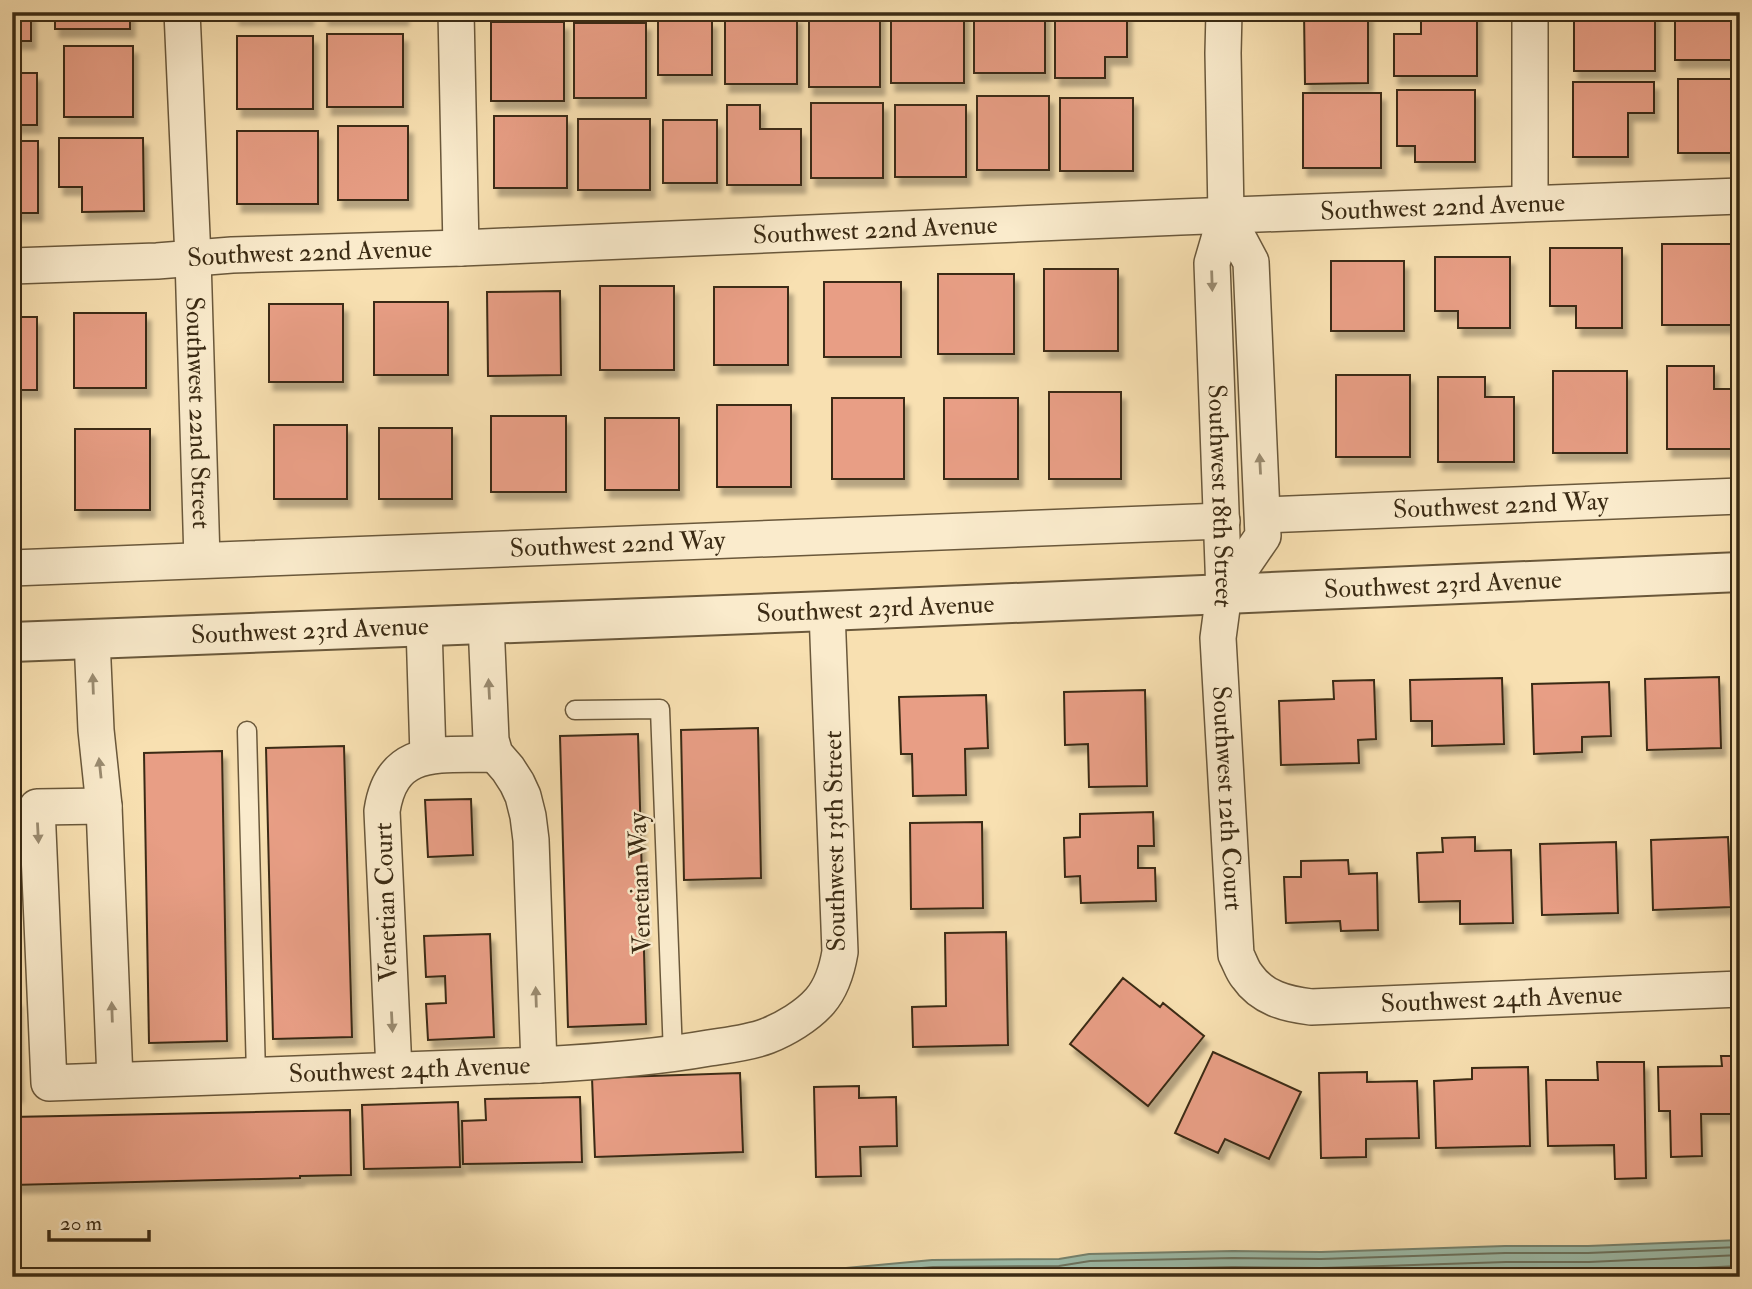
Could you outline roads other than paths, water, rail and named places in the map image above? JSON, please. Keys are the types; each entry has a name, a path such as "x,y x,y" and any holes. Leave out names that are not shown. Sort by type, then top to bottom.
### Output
{"street":[{"name":"Southwest 22nd Street","path":"182,12 202,560"},
{"path":"456,12 461,248"},
{"name":"Southwest 18th Street","path":"1224,12 1226,215 1212,263 1224,593"},
{"path":"1530,12 1530,203"},
{"name":"Southwest 22nd Avenue","path":"12,266 1740,195"},
{"name":"Southwest 18th Street","path":"1224,593 1263,536 1251,262 1226,215"},
{"name":"Southwest 22nd Way","path":"1263,515 1740,496"},
{"name":"Southwest 22nd Way","path":"12,568 1222,521"},
{"name":"Southwest 23rd Avenue","path":"12,642 1740,572"},
{"name":"Southwest 12th Court","path":"1224,593 1218,638 1236,956 1247,977 1264,993"},
{"name":"Southwest 13th Street","path":"765,1037 796,1020 821,1001 831,984 840,952 827,611"},
{"path":"486,623 491,740 495,754 508,769 523,796 531,840 539,1065"},
{"path":"424,626 428,757"},
{"path":"92,639 96,730 104,806 116,1080"},
{"name":"Venetian Court","path":"394,1070 382,811 385,795 400,768 414,761 428,757 495,754"},
{"name":"Southwest 24th Avenue","path":"104,806 37,807 49,1083 614,1061 673,1055 765,1037"},
{"name":"Southwest 24th Avenue","path":"1264,993 1286,1004 1311,1007 1740,989"}],"lane":[{"name":"Venetian Way","path":"575,710 660,709 673,1055"},
{"path":"247,731 256,1075"}],"water":[{"path":"1740,1240 1740,1277 688,1277 932,1260 1059,1259 1089,1254 1321,1252"}]}
